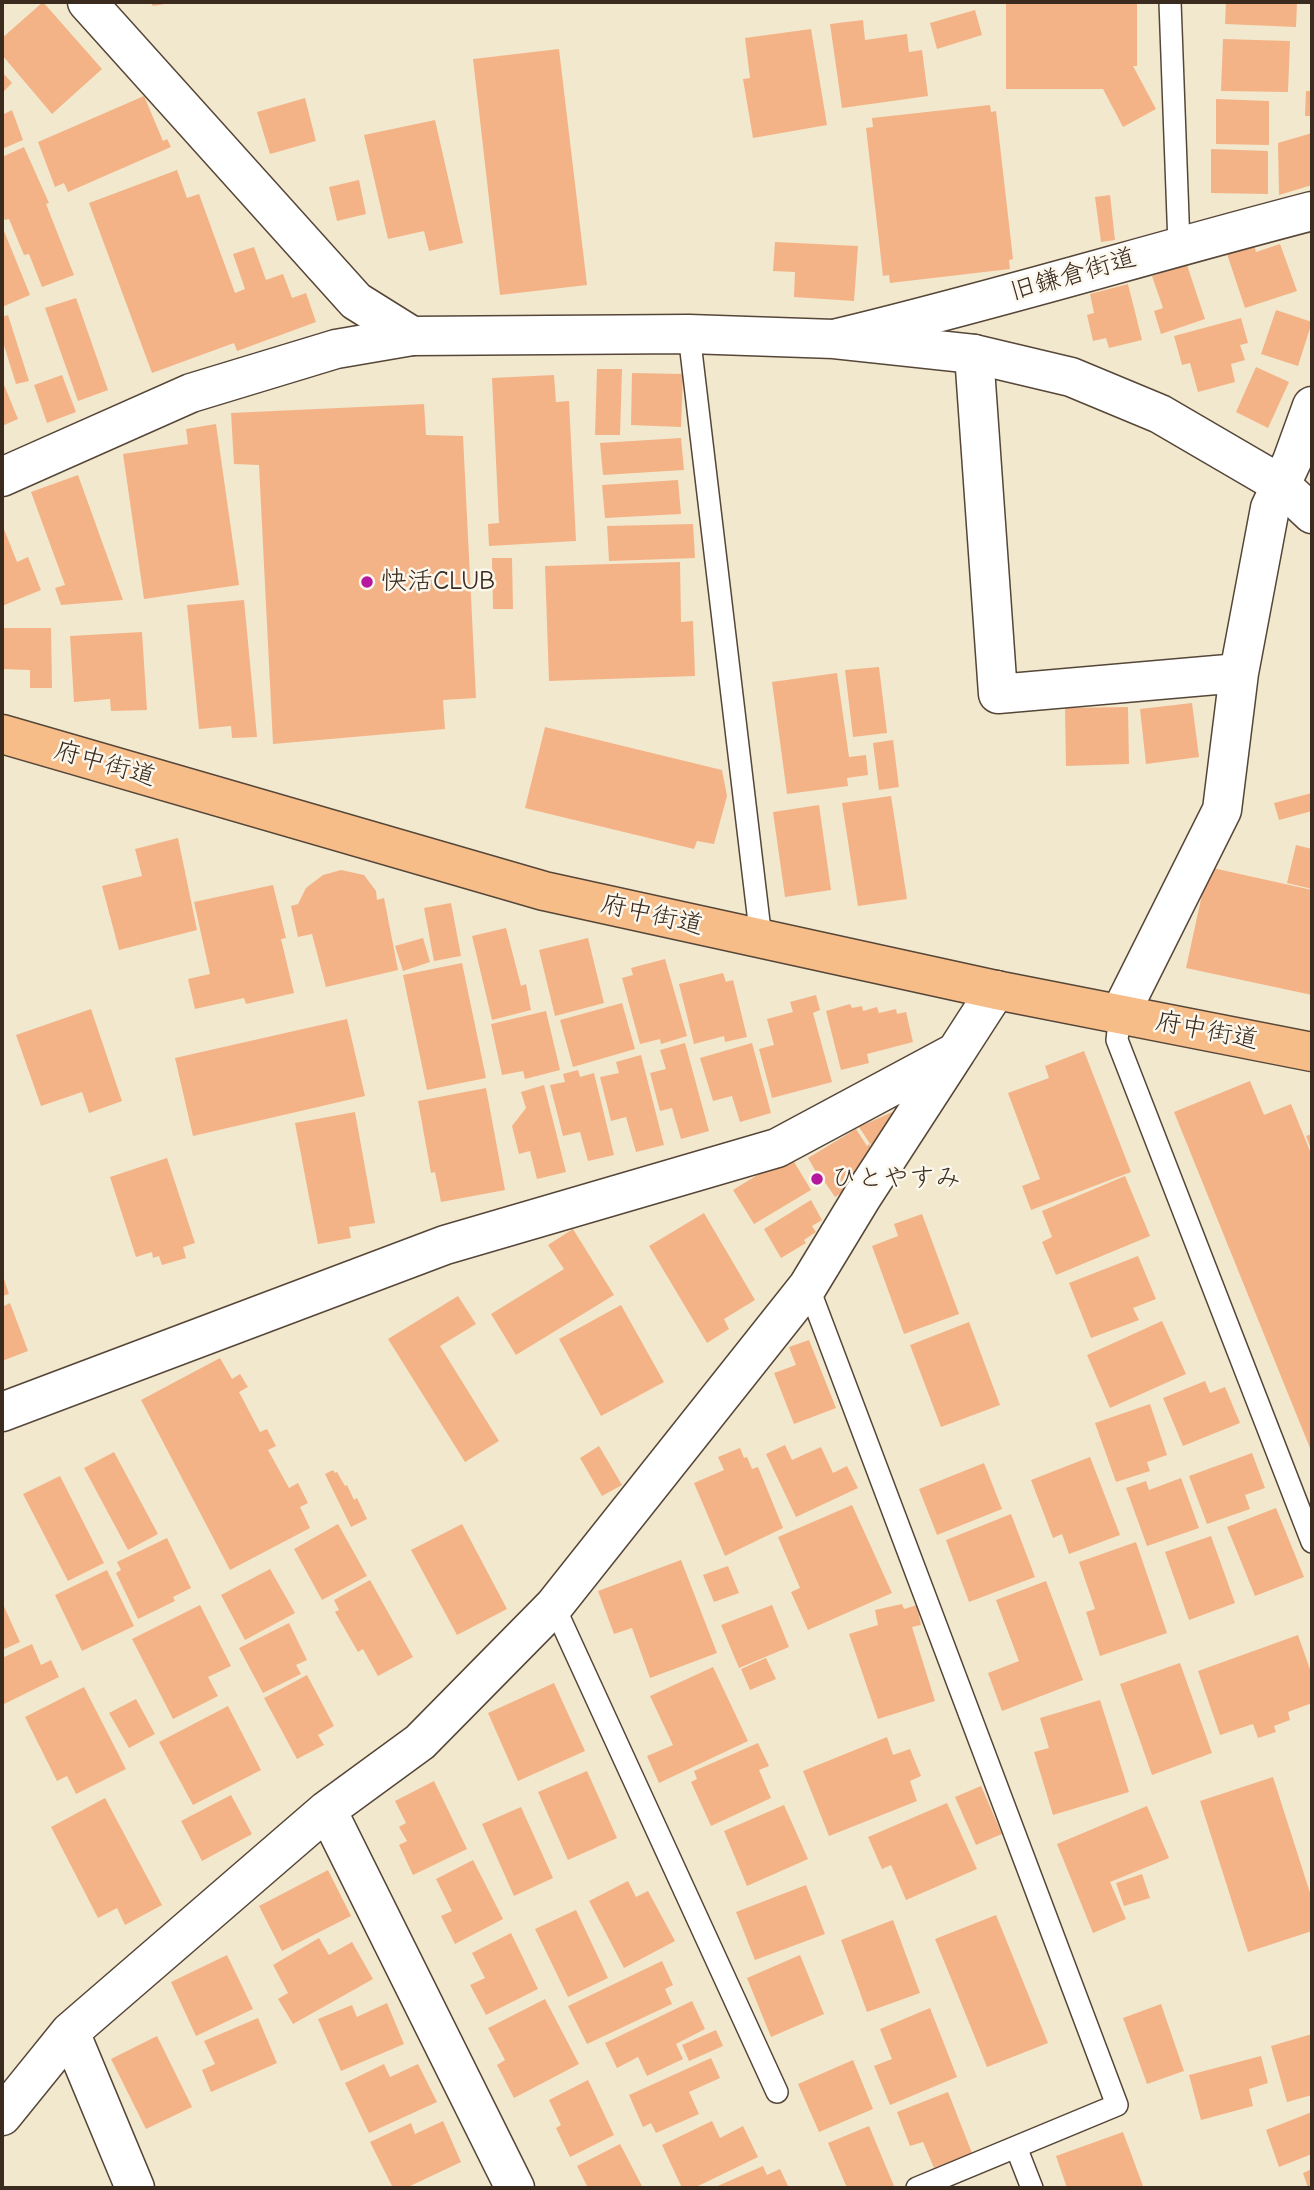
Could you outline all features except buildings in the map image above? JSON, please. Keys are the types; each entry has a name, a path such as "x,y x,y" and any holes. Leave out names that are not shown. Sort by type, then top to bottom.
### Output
{"main road":[{"name":"府中街道","path":"2,734 544,891 996,990 1312,1052"}],"street":[{"path":"87,2 356,301 412,336"},
{"name":"旧鎌倉街道","path":"834,339 1312,211"},
{"path":"2,477 191,393 336,349 412,336 689,334 834,339 974,354 1071,377 1160,414 1280,484 1312,514"},
{"path":"974,354 998,694 1240,673"},
{"path":"1120,1014 1222,810 1240,673 1270,508 1292,461 1312,406"},
{"path":"2,2116 70,2032 327,1810 420,1742 554,1606 808,1286 862,1197 996,990"},
{"path":"2,1412 445,1245 777,1148 956,1052"},
{"path":"327,1810 515,2188"},
{"path":"70,2032 135,2188"}],"lane":[{"path":"1170,2 1179,245"},
{"path":"689,334 761,939"},
{"path":"1120,1014 1117,1040 1312,1542"},
{"path":"808,1286 1117,2105 917,2188"},
{"path":"554,1606 777,2092"},
{"path":"1016,2147 1032,2188"}],"place":[{"name":"快活CLUB","path":"367,582"},
{"name":"ひとやすみ","path":"817,1179"}]}
